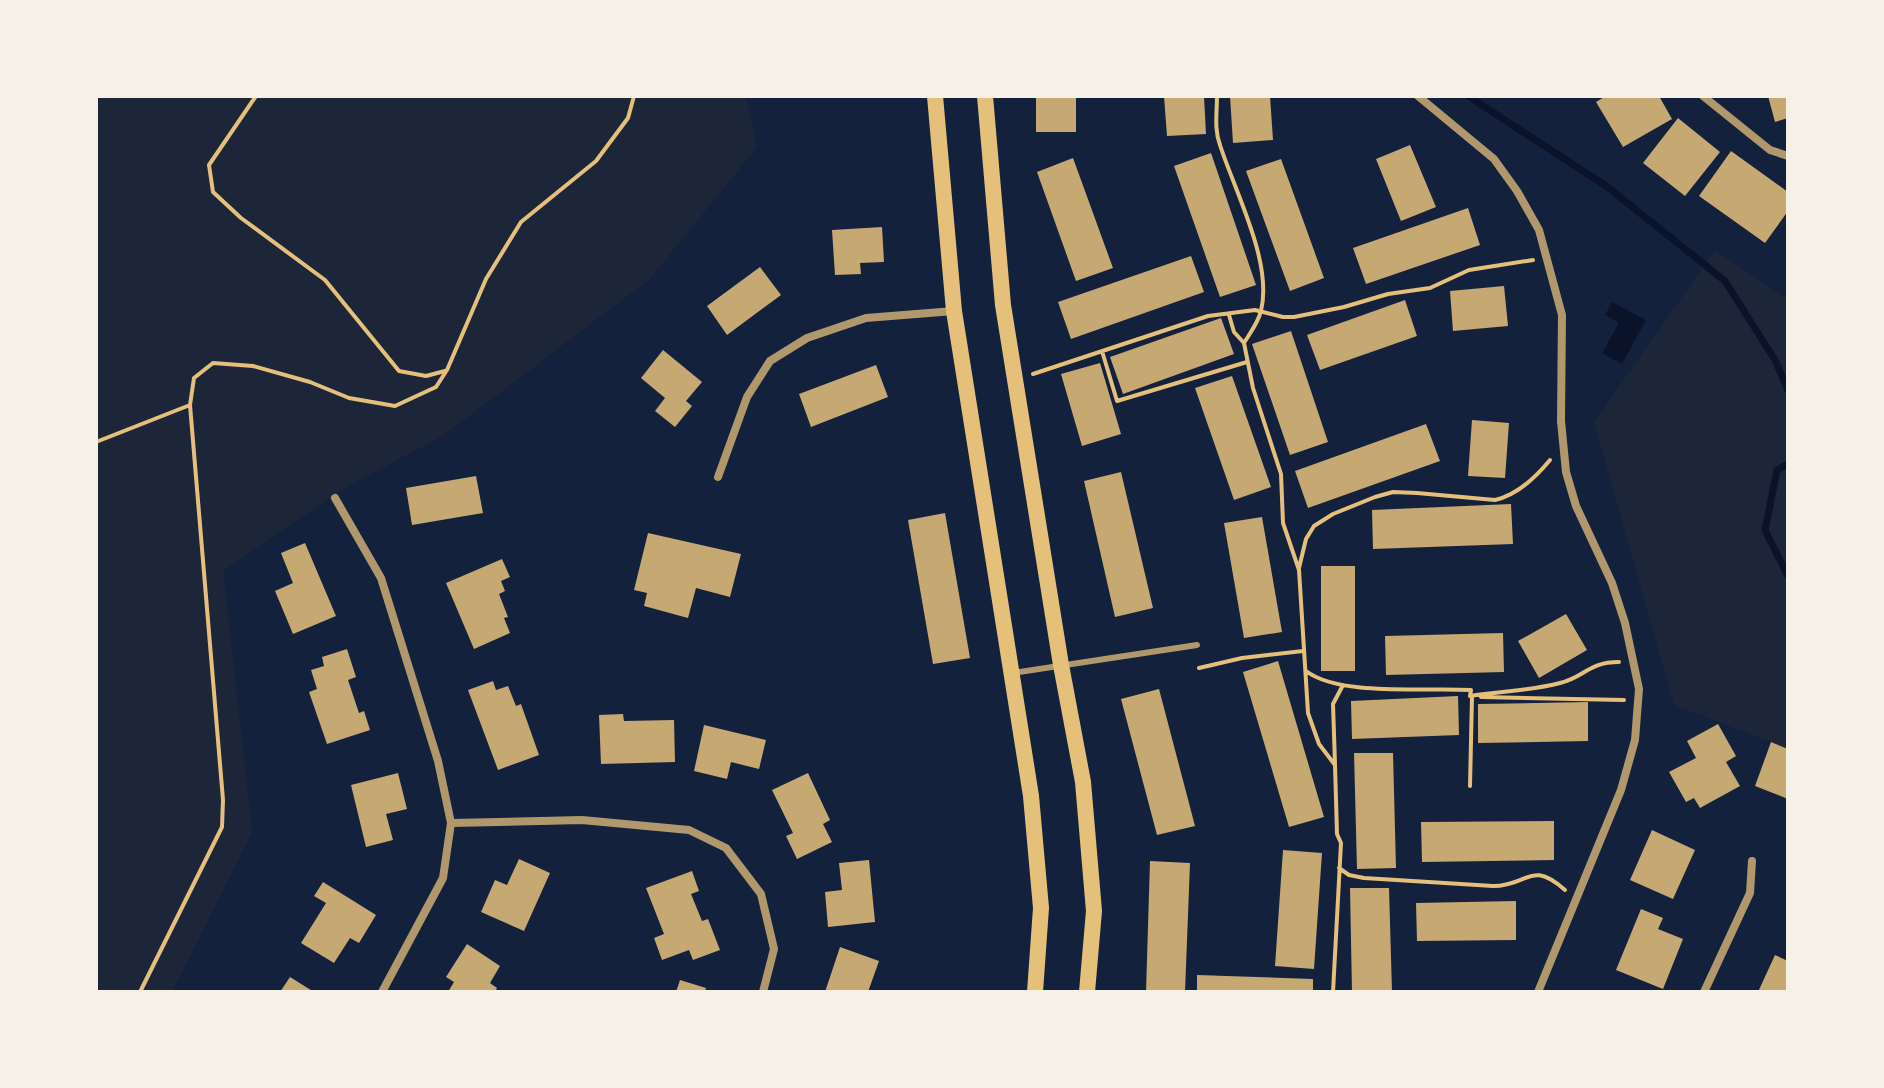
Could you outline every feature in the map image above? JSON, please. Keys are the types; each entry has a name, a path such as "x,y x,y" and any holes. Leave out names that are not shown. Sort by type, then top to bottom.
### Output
{"main road":[{"path":"935,96 954,311 1031,796 1041,908 1035,992"},
{"path":"985,96 1003,305 1083,782 1094,911 1087,992"}],"street":[{"path":"1418,96 1494,159 1539,230 1562,315 1560,379 1566,472 1576,506 1612,583 1625,623 1638,699 1635,740 1621,790 1538,992"},
{"path":"1703,96 1770,150 1788,156"},
{"path":"718,477 747,397 770,361 807,338 866,318 954,311"},
{"path":"335,498 381,578 438,761 451,823 443,878 382,992"},
{"path":"451,823 582,820 689,830 726,848 761,894 774,949 763,992"},
{"path":"1704,992 1750,893 1752,861"}],"lane":[{"path":"1013,673 1197,645"}],"path":[{"path":"256,96 209,165 213,192 241,218 325,280 399,371 426,376 447,370"},
{"path":"140,992 222,827 223,800 190,405 194,378 213,363 253,366 310,382 349,398 395,406 436,387 447,370 486,279 521,222 596,161 628,118 634,96"},
{"path":"1217,96 1219,145 1237,187 1263,271 1261,311 1244,343"},
{"path":"1015,380 1208,316 1247,310 1294,317 1388,294 1430,288 1469,270 1548,258"},
{"path":"1229,315 1234,332 1244,343 1253,388 1281,474 1283,523 1299,570"},
{"path":"1102,351 1117,401 1247,362"},
{"path":"96,442 190,405"},
{"path":"1335,765 1319,744 1308,713 1299,570 1306,539 1314,526 1333,514 1393,492 1495,500 1504,498 1515,493 1563,446"},
{"path":"1199,668 1242,658 1303,651"},
{"path":"1470,696 1554,685 1577,677 1598,663 1633,662"},
{"path":"1305,671 1318,680 1343,685 1471,690 1470,786"},
{"path":"1333,992 1341,843 1337,834 1333,704 1343,685"},
{"path":"1470,696 1638,699"},
{"path":"1339,868 1349,875 1364,878 1493,886 1509,886 1528,874 1537,874 1551,879 1576,899"}],"shaded area":[{"path":"96,96 746,96 757,147 650,279 444,435 341,490 223,571 252,832 172,992 96,992"},
{"path":"1715,250 1788,300 1788,748 1674,705 1594,422"},
{"path":"1612,302 1646,320 1622,364 1602,353 1619,323 1605,315"}],"building":[{"path":"1036,96 1076,96 1076,132 1036,132"},
{"path":"1164,96 1204,96 1206,134 1167,136"},
{"path":"1230,96 1270,96 1273,140 1233,143"},
{"path":"1606,96 1659,96 1672,119 1623,147 1596,102"},
{"path":"1768,96 1788,96 1788,118 1775,122"},
{"path":"1678,118 1720,152 1685,196 1643,163"},
{"path":"1410,145 1436,207 1401,221 1376,159"},
{"path":"1731,151 1788,192 1788,211 1765,243 1699,196"},
{"path":"1211,153 1256,285 1220,297 1174,166"},
{"path":"1073,158 1113,268 1076,281 1037,172"},
{"path":"1281,159 1324,278 1290,291 1246,171"},
{"path":"1468,208 1480,245 1366,284 1353,248"},
{"path":"882,227 884,262 860,263 861,274 835,275 832,230"},
{"path":"1191,256 1204,292 1071,339 1058,302"},
{"path":"760,267 781,295 727,335 707,306"},
{"path":"1504,286 1508,326 1453,331 1450,291"},
{"path":"1405,300 1417,336 1320,370 1307,335"},
{"path":"1221,318 1234,354 1123,394 1110,357"},
{"path":"1291,331 1328,442 1290,455 1252,344"},
{"path":"663,350 702,382 686,401 692,406 675,427 655,411 665,398 641,378"},
{"path":"1100,363 1121,434 1082,446 1061,374"},
{"path":"876,365 888,397 811,427 799,394"},
{"path":"1232,376 1271,487 1234,500 1195,388"},
{"path":"1472,420 1509,423 1505,478 1468,476"},
{"path":"1426,424 1440,461 1308,508 1295,471"},
{"path":"1121,472 1153,608 1115,617 1084,481"},
{"path":"476,476 483,513 412,525 406,488"},
{"path":"1511,504 1513,544 1373,549 1372,510"},
{"path":"945,513 970,658 933,664 908,520"},
{"path":"1262,517 1282,632 1244,638 1224,523"},
{"path":"648,533 741,554 730,597 696,588 688,618 644,606 647,593 634,590"},
{"path":"305,543 336,616 293,634 275,591 293,583 281,553"},
{"path":"502,559 510,577 501,581 505,591 499,594 508,617 504,618 510,633 474,649 446,583"},
{"path":"1321,566 1355,566 1355,671 1321,671"},
{"path":"1566,614 1587,650 1539,678 1518,641"},
{"path":"1503,633 1504,672 1386,675 1385,636"},
{"path":"347,649 356,677 348,680 359,713 364,711 370,730 327,744 309,692 317,689 311,670 324,666 322,657"},
{"path":"1278,661 1324,817 1289,827 1243,672"},
{"path":"493,681 496,690 508,686 516,706 521,704 539,755 498,770 468,690"},
{"path":"1159,689 1195,826 1157,835 1121,699"},
{"path":"1458,696 1459,735 1352,739 1351,701"},
{"path":"1588,702 1588,741 1478,743 1478,704"},
{"path":"623,714 624,721 674,720 675,762 601,764 599,715"},
{"path":"1718,724 1736,756 1726,762 1740,786 1700,808 1694,798 1686,802 1669,772 1696,758 1687,741"},
{"path":"704,725 766,740 759,769 731,762 727,779 694,771"},
{"path":"1771,742 1788,749 1788,799 1755,786"},
{"path":"1354,753 1393,753 1396,868 1357,869"},
{"path":"398,773 407,809 386,814 393,840 366,847 351,785"},
{"path":"808,773 830,820 823,824 832,842 797,859 786,836 793,833 772,790"},
{"path":"1554,821 1554,860 1422,862 1421,822"},
{"path":"1652,830 1695,850 1673,899 1630,880"},
{"path":"1283,850 1322,853 1314,969 1275,966"},
{"path":"519,859 550,873 524,931 481,912 495,880 507,885"},
{"path":"869,860 875,922 828,927 825,892 842,890 839,863"},
{"path":"1150,861 1190,863 1185,992 1146,992"},
{"path":"692,871 699,891 691,894 702,921 708,919 720,950 693,960 689,950 662,960 654,938 664,934 646,888"},
{"path":"323,882 376,915 359,943 350,938 334,963 301,943 326,903 314,896"},
{"path":"1350,888 1389,888 1392,992 1352,992"},
{"path":"1516,901 1516,940 1417,941 1416,903"},
{"path":"1641,909 1663,918 1658,929 1683,939 1663,989 1616,970"},
{"path":"467,944 500,966 490,983 497,988 495,992 448,992 454,982 446,977"},
{"path":"840,947 879,961 868,992 825,992"},
{"path":"1775,955 1788,961 1788,992 1758,992"},
{"path":"1197,975 1313,979 1313,992 1197,992"},
{"path":"290,977 314,992 280,992"},
{"path":"680,980 706,988 705,992 676,992"}],"waterway":[{"path":"1468,96 1606,186 1725,281 1775,360 1788,390"},
{"path":"1788,464 1777,470 1765,530 1788,576"}]}
